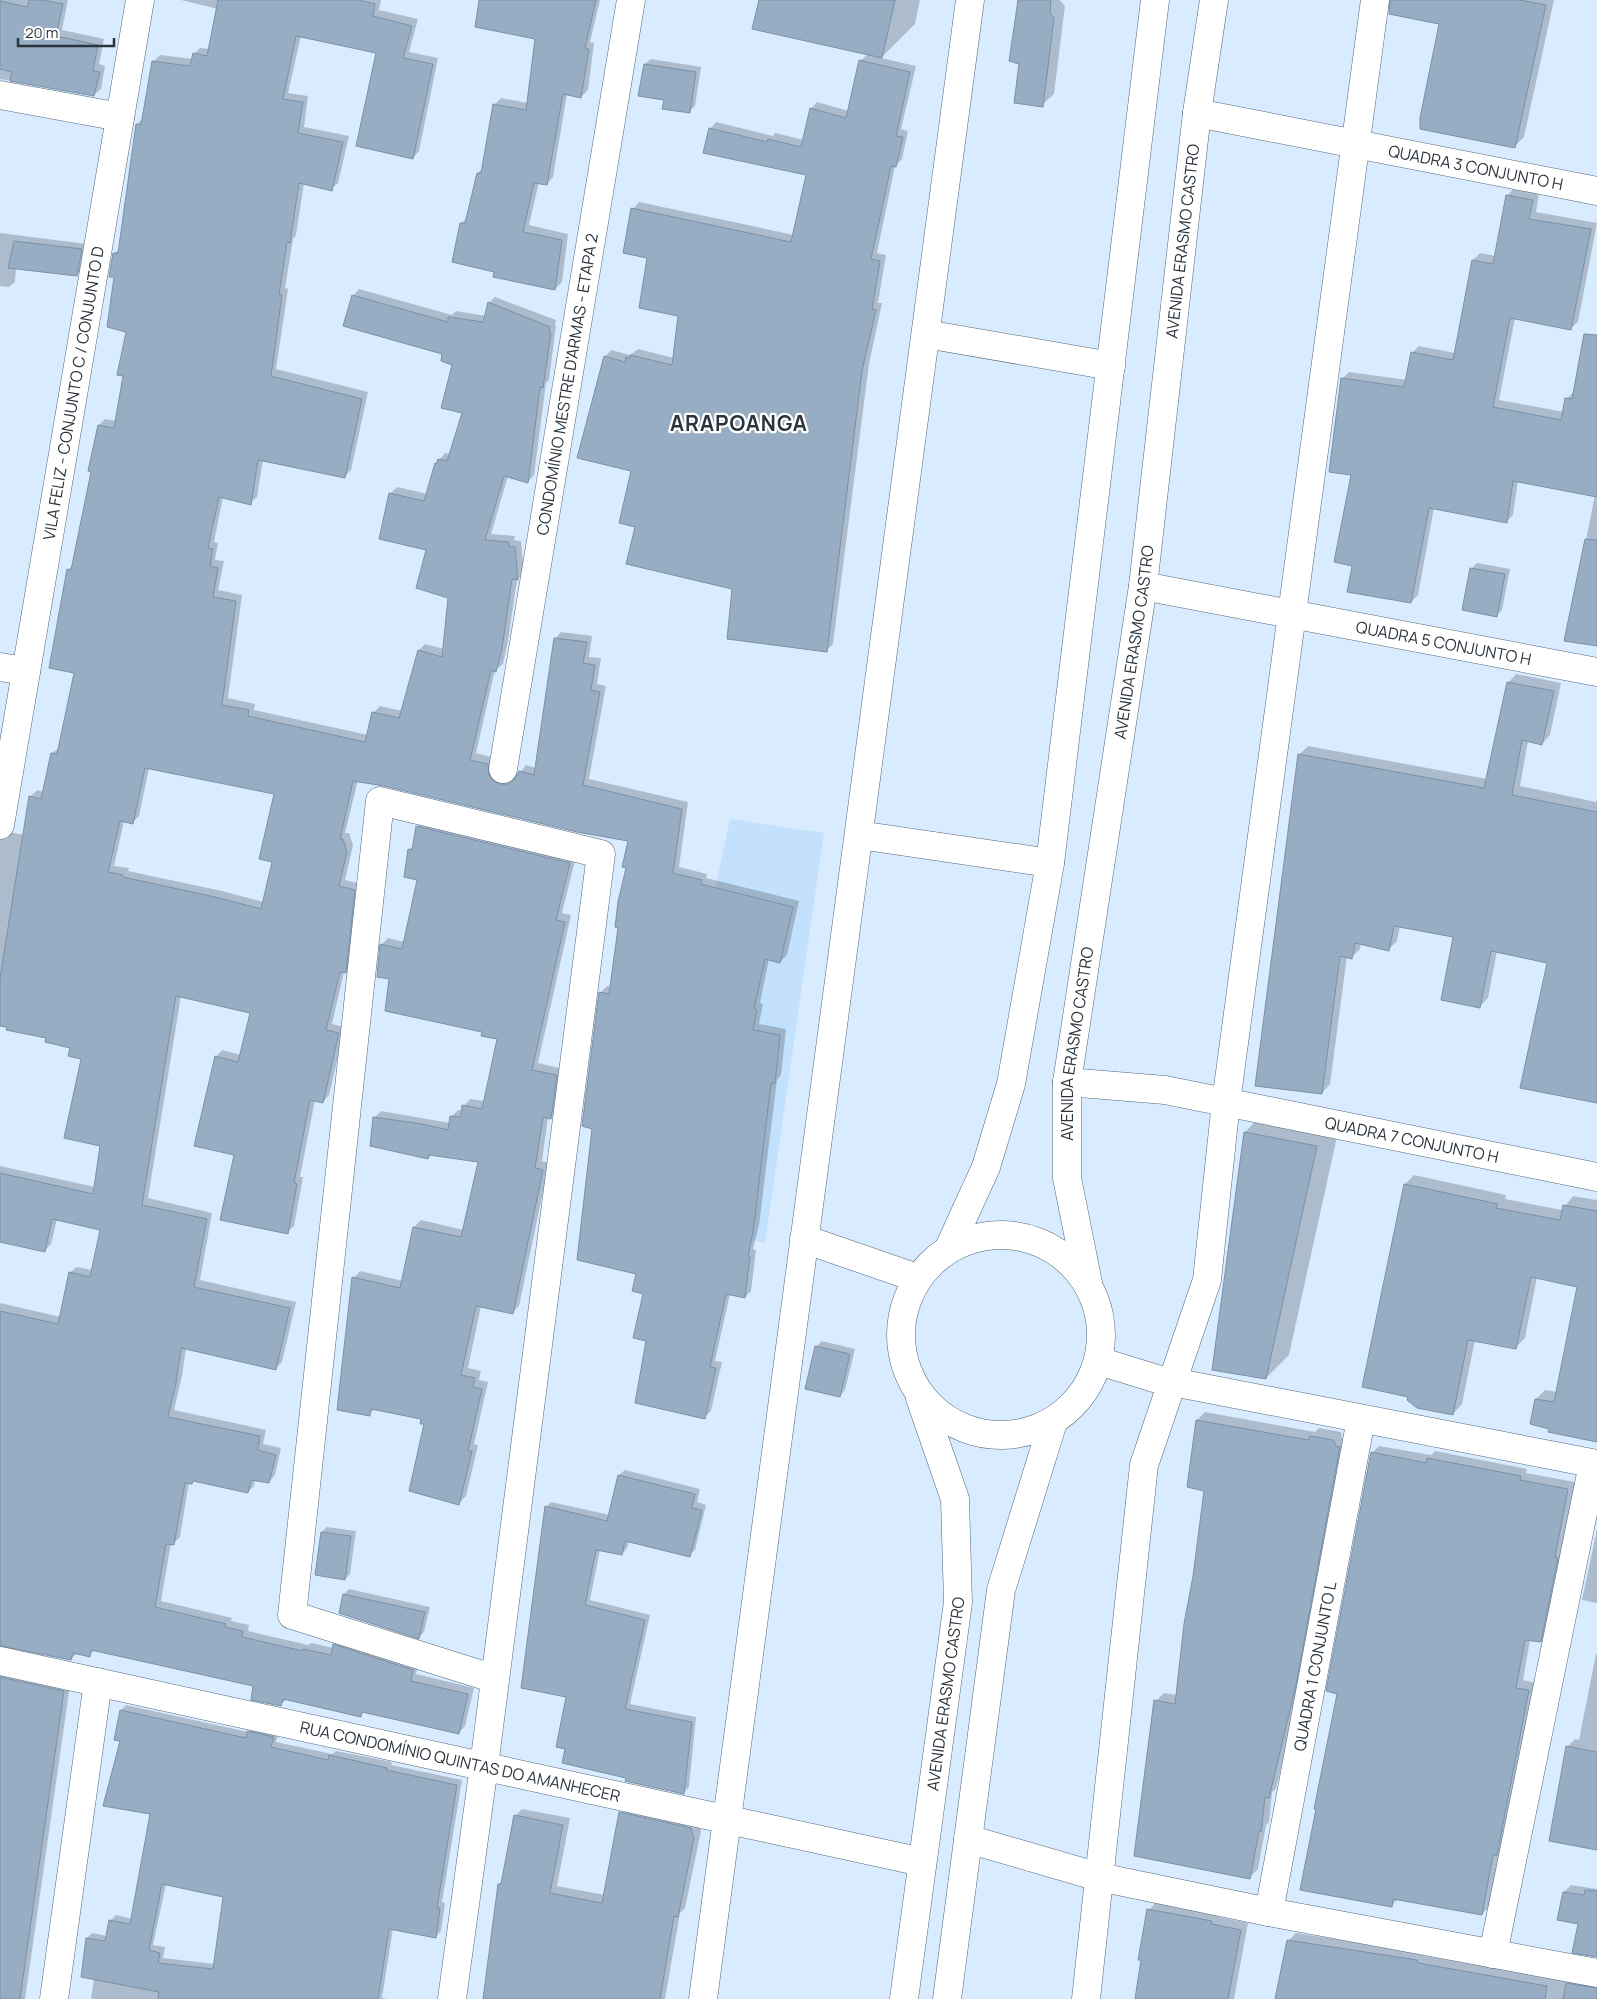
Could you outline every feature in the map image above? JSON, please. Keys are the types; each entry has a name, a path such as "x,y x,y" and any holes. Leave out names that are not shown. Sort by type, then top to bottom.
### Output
{"street":[{"name":"CONDOMÍNIO MESTRE D'ARMAS - ETAPA 2","path":"502,769 631,0"},
{"path":"703,1999 970,0"},
{"path":"918,1394 904,1367 899,1336 903,1306 917,1278 949,1248 986,1167 1011,1084 1050,863 1155,0"},
{"name":"AVENIDA ERASMO CASTRO","path":"918,1394 945,1420 980,1434 1017,1435 1053,1422 1074,1406 1090,1385 1099,1361 1101,1321 1088,1283 1067,1178 1067,1082 1143,586 1197,113 1214,0"},
{"path":"1086,1999 1144,1464 1207,1280 1226,1102 1290,613 1375,0"},
{"name":"VILA FELIZ - CONJUNTO C / CONJUNTO D","path":"0,825 13,669 120,117 136,1"},
{"path":"0,95 120,117"},
{"name":"QUADRA 3 CONJUNTO H","path":"1197,113 1597,191"},
{"path":"926,334 1111,366"},
{"name":"QUADRA 5 CONJUNTO H","path":"1143,586 1597,672"},
{"path":"452,1999 484,1766 602,854 380,801 292,1614 495,1679"},
{"path":"859,835 1050,863"},
{"name":"QUADRA 7 CONJUNTO H","path":"1067,1082 1165,1090 1597,1177"},
{"path":"949,1248 986,1235 1026,1237 1061,1254 1088,1283"},
{"path":"804,1239 917,1278"},
{"path":"1099,1361 1157,1379 1595,1464 1493,1954"},
{"name":"AVENIDA ERASMO CASTRO","path":"904,1999 958,1602 955,1499 918,1394"},
{"name":"QUADRA 1 CONJUNTO L","path":"1269,1912 1361,1419"},
{"path":"947,1999 1001,1590 1053,1422"},
{"name":"RUA CONDOMÍNIO QUINTAS DO AMANHECER","path":"0,1661 922,1862"},
{"path":"54,1999 98,1682"},
{"path":"968,1839 1100,1877 1269,1912 1597,1973"}],"shaded area":[{"path":"730,819 824,833 765,1243 599,1207 715,889"}],"building":[{"path":"29,0 42,0 63,4 56,36 98,45 93,71 100,72 94,96 10,81 12,72 0,69 0,1 27,7"},
{"path":"218,0 359,0 375,4 373,16 412,26 403,58 433,64 413,159 356,146 376,53 296,36 283,99 303,102 298,133 343,142 332,191 299,183 290,243 287,242 279,294 282,295 271,376 362,399 345,478 258,460 251,505 219,497 208,548 213,549 210,566 218,568 213,597 236,601 222,705 249,710 248,716 365,742 372,712 399,718 418,650 442,657 448,598 416,588 426,550 379,539 389,493 424,501 435,463 438,459 447,461 462,413 441,408 452,365 441,361 442,354 343,326 352,295 448,322 448,317 483,322 488,302 550,327 549,332 551,333 543,388 540,387 528,483 504,476 485,540 509,542 509,546 515,547 518,580 512,579 502,649 496,672 491,670 470,760 488,764 489,775 493,781 500,784 508,784 515,779 519,771 534,775 554,638 587,642 583,663 595,665 591,690 600,692 583,785 682,809 673,873 702,880 701,884 793,907 780,963 765,959 754,1009 757,1010 753,1030 780,1035 775,1083 771,1083 753,1232 748,1256 750,1256 745,1298 726,1294 710,1367 716,1368 705,1419 635,1403 646,1341 633,1338 643,1294 632,1291 636,1274 577,1260 592,1129 582,1126 599,992 609,994 618,928 615,927 618,902 626,868 622,867 628,841 577,832 384,786 353,781 340,839 343,839 347,852 339,886 355,890 346,973 340,972 326,1030 339,1033 323,1103 310,1100 294,1183 297,1184 288,1234 220,1220 234,1155 194,1146 215,1056 238,1062 250,1013 176,996 142,1205 207,1219 194,1287 290,1308 276,1370 181,1348 176,1383 168,1417 260,1436 258,1450 276,1455 269,1483 251,1480 248,1493 193,1481 192,1484 185,1483 174,1545 166,1544 155,1607 226,1624 225,1627 243,1631 242,1637 303,1651 303,1649 331,1655 333,1644 413,1670 411,1681 468,1694 459,1734 362,1712 361,1717 283,1699 281,1706 251,1700 253,1686 91,1650 90,1657 73,1653 71,1660 0,1646 0,1311 58,1324 69,1272 90,1277 100,1230 52,1219 45,1252 0,1242 0,1173 93,1194 100,1146 64,1138 81,1059 68,1056 70,1048 45,1042 46,1038 6,1030 7,1027 0,1026 0,978 29,796 41,799 51,753 57,754 74,673 49,668 67,569 71,570 91,472 88,471 98,425 114,428 123,376 117,375 126,332 107,327 114,277 109,277 113,253 118,253 136,124 141,125 152,61 190,66 193,53 207,56","holes":["145,768 274,794 259,859 272,862 261,909 108,872 120,821 133,824"]},
{"path":"479,0 596,0 585,48 589,49 581,98 563,94 547,185 534,183 523,232 562,240 555,290 493,277 494,272 452,262 460,223 465,223 477,173 481,173 493,104 526,110 535,39 475,27"},
{"path":"759,0 895,0 882,58 752,29"},
{"path":"1018,0 1051,0 1050,13 1054,18 1043,107 1014,103 1019,64 1009,61"},
{"path":"1390,0 1520,0 1546,5 1515,148 1420,129 1420,118 1439,24 1389,14"},
{"path":"859,60 910,72 896,136 903,137 896,167 891,166 871,259 880,261 872,309 876,310 862,371 827,652 727,639 732,589 626,564 635,527 619,523 631,471 577,458 604,356 625,362 626,357 630,358 630,355 672,365 678,316 639,308 647,258 623,253 631,208 791,242 806,175 703,153 709,128 767,142 768,139 801,147 810,108 846,118"},
{"path":"644,64 696,72 690,113 662,109 664,100 638,96"},
{"path":"1506,195 1533,200 1529,219 1591,229 1571,330 1510,318 1493,407 1561,420 1565,398 1572,399 1584,334 1597,335 1597,497 1513,481 1507,523 1429,508 1411,603 1347,592 1352,566 1334,562 1351,475 1329,472 1341,378 1404,387 1411,352 1453,360 1472,260 1493,264"},
{"path":"14,241 82,249 77,276 8,268"},
{"path":"1585,539 1597,540 1597,646 1564,641"},
{"path":"1470,568 1505,574 1497,617 1462,610"},
{"path":"1507,682 1554,691 1542,745 1522,740 1512,795 1597,812 1597,1103 1520,1088 1547,963 1491,951 1480,1008 1441,1000 1453,937 1394,926 1389,951 1355,943 1352,959 1340,956 1322,1094 1255,1086 1298,754 1484,788"},
{"path":"416,826 570,863 556,920 565,922 532,1070 557,1075 551,1119 543,1117 535,1168 543,1170 513,1314 476,1306 461,1375 475,1378 473,1387 482,1389 468,1451 472,1451 459,1505 409,1491 424,1424 420,1424 421,1419 371,1409 370,1416 337,1410 352,1277 400,1288 413,1227 461,1237 478,1162 429,1155 428,1159 370,1146 373,1117 448,1130 450,1116 461,1117 462,1105 482,1109 497,1039 481,1036 482,1032 385,1011 389,979 377,977 380,944 402,949 417,880 404,877 408,849 412,850"},
{"path":"1244,1132 1317,1146 1266,1379 1212,1370"},
{"path":"1404,1184 1498,1204 1496,1208 1560,1220 1563,1205 1597,1211 1597,1442 1548,1432 1549,1429 1530,1424 1535,1399 1554,1402 1577,1287 1531,1277 1516,1349 1468,1340 1453,1415 1417,1408 1407,1400 1408,1397 1362,1387"},
{"path":"815,1346 850,1354 840,1397 805,1389"},
{"path":"1196,1420 1308,1440 1310,1436 1333,1440 1335,1446 1340,1447 1296,1685 1269,1798 1265,1797 1261,1832 1259,1831 1250,1879 1134,1856 1154,1700 1175,1704 1184,1624 1193,1576 1204,1491 1187,1487"},
{"path":"1371,1452 1426,1463 1427,1458 1521,1476 1520,1480 1568,1489 1555,1557 1558,1558 1541,1642 1525,1640 1516,1688 1529,1690 1497,1855 1493,1855 1482,1915 1393,1899 1392,1907 1300,1890 1337,1694 1326,1691"},
{"path":"618,1475 695,1494 692,1508 702,1510 690,1557 625,1541 622,1555 596,1550 585,1605 645,1620 625,1709 692,1722 684,1794 625,1781 626,1778 562,1763 565,1749 556,1747 566,1697 521,1688 545,1506 607,1521"},
{"path":"321,1532 351,1536 345,1580 315,1575"},
{"path":"343,1594 425,1612 419,1639 339,1613"},
{"path":"0,1677 64,1691 20,1999 0,1999"},
{"path":"120,1710 246,1738 247,1731 274,1737 271,1747 328,1760 329,1755 387,1768 386,1770 457,1785 437,1908 440,1908 436,1938 389,1929 378,1999 158,1999 159,1992 81,1977 86,1938 105,1941 109,1920 130,1924 150,1814 103,1806 120,1741 114,1740","holes":["162,1884 223,1897 213,1969 158,1963 160,1953 149,1950"]},
{"path":"1566,1746 1597,1752 1597,1850 1549,1841"},
{"path":"619,1812 691,1828 694,1838 678,1917 674,1916 660,1999 483,1999 498,1884 501,1884 514,1815 563,1825 550,1893 602,1903"},
{"path":"1585,1890 1597,1891 1597,1957 1572,1953 1578,1924 1557,1920 1563,1892 1584,1895"},
{"path":"1147,1909 1212,1921 1211,1924 1241,1930 1228,1999 1135,1999 1141,1960 1138,1960"},
{"path":"1287,1940 1417,1960 1418,1963 1547,1986 1545,1999 1275,1999"},
{"path":"1566,1983 1597,1988 1597,1999 1563,1999"}],"district":[{"name":"ARAPOANGA","path":"739,423"}]}
